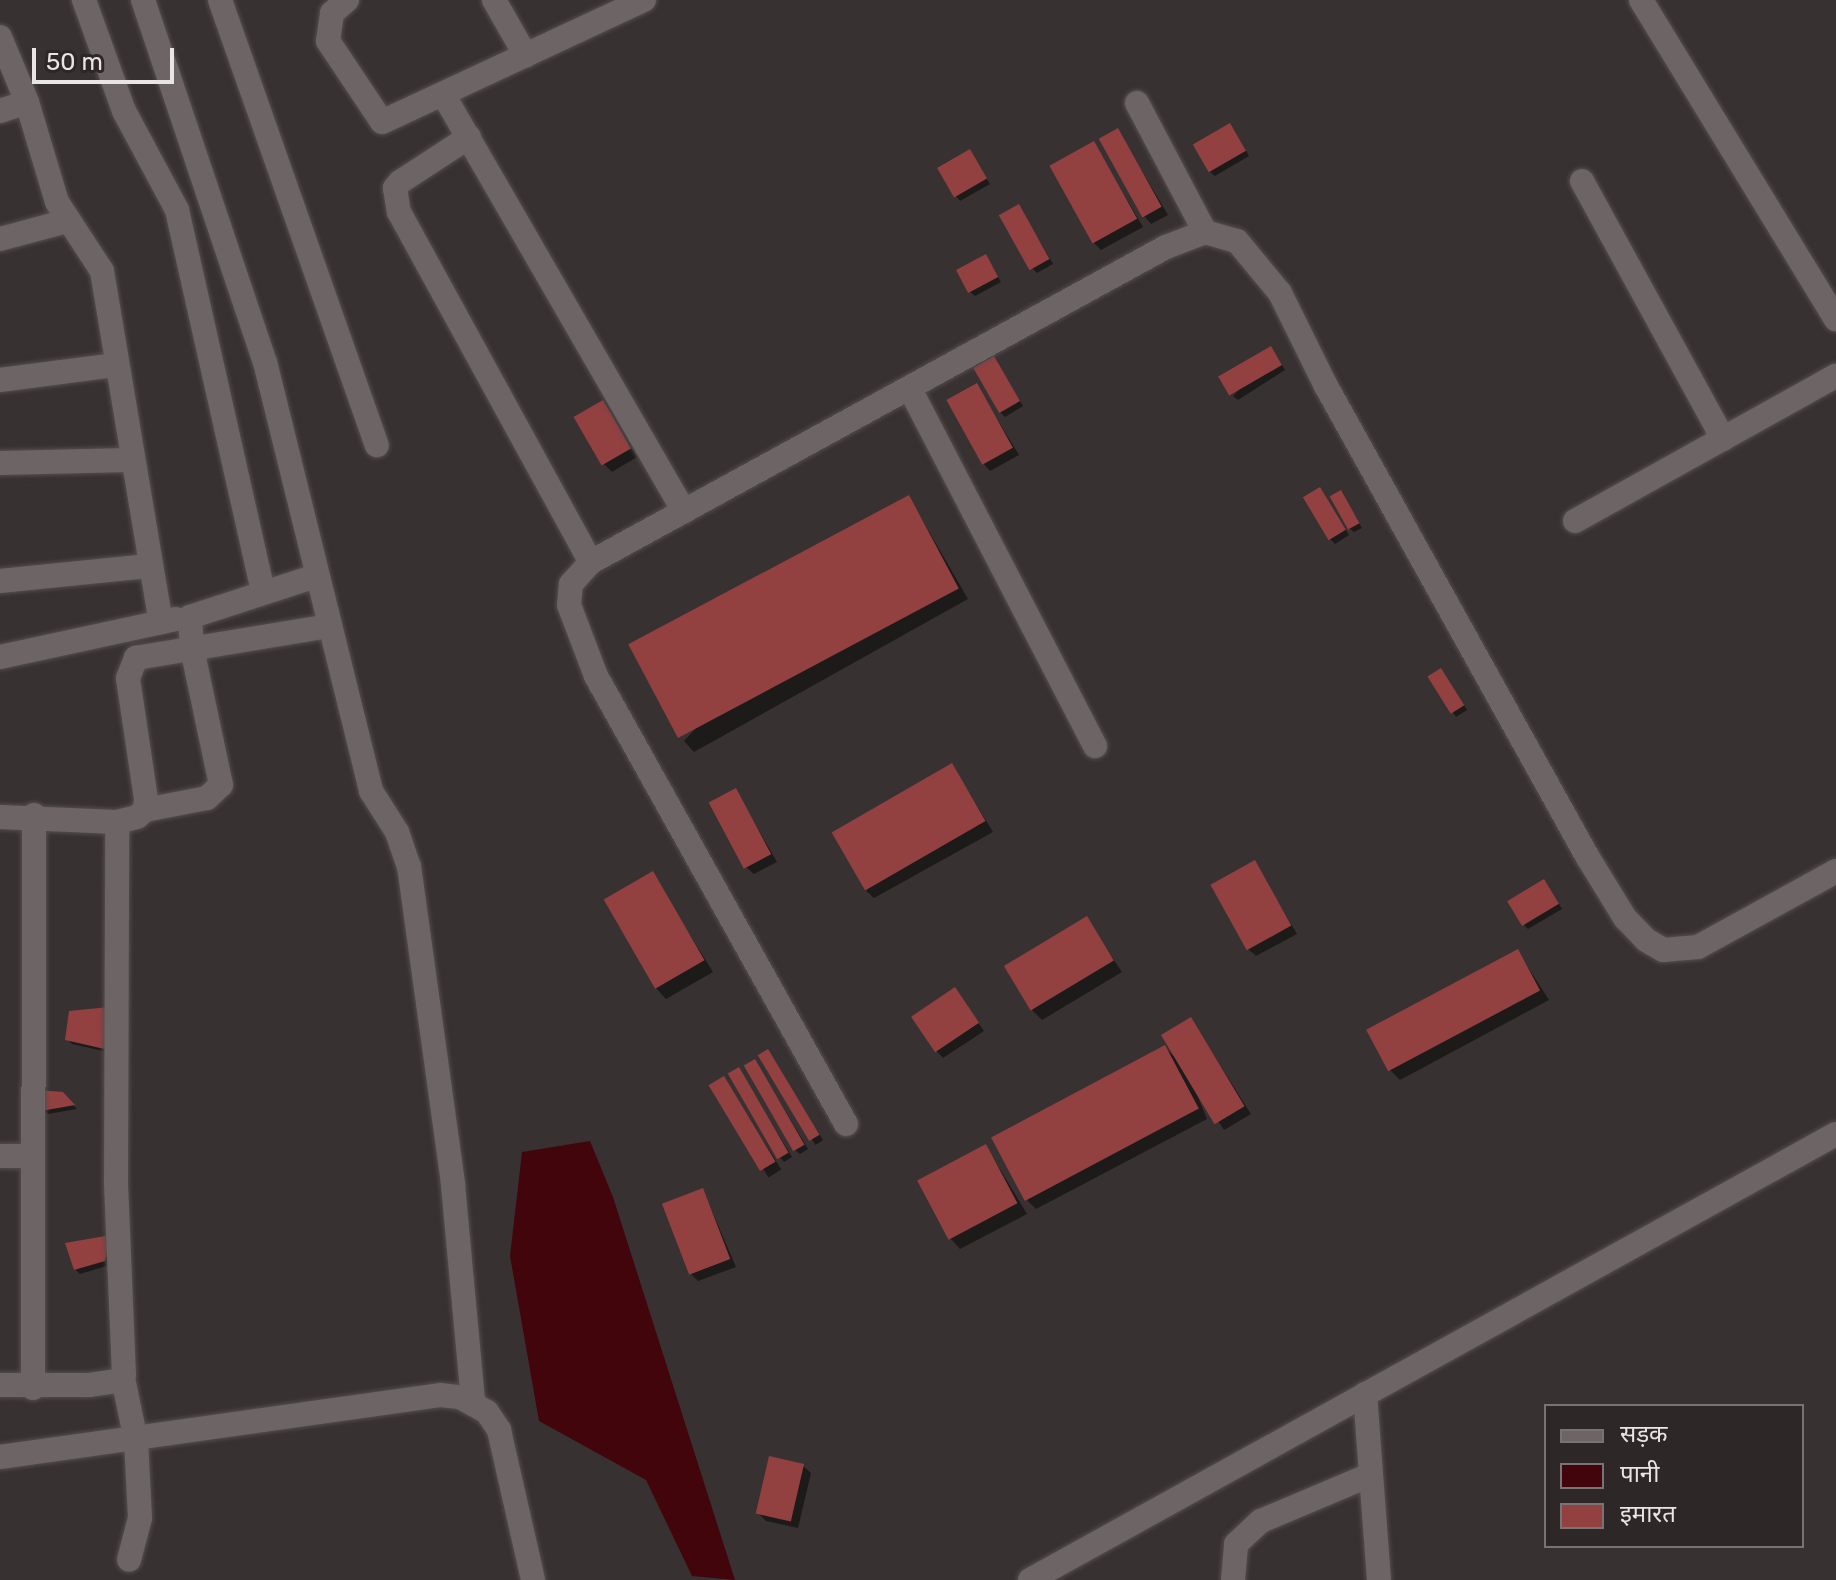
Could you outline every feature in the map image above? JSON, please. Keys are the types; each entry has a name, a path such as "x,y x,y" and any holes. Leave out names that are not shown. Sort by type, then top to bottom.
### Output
{"street":[{"path":"84,0 124,111 177,210 263,591"},
{"path":"143,0 265,362 371,791 397,832 409,866 453,1185 473,1401 499,1430 533,1580"},
{"path":"220,0 377,445"},
{"path":"347,0 332,13 328,41 375,116 390,121 526,56 595,10 644,0"},
{"path":"494,0 526,56"},
{"path":"1641,0 1836,319"},
{"path":"0,38 27,102 67,221 99,263 148,566 161,622"},
{"path":"443,94 684,512"},
{"path":"0,111 27,102"},
{"path":"1137,103 1205,232"},
{"path":"469,137 400,182 395,188 399,212 591,562"},
{"path":"1582,181 1723,439"},
{"path":"0,239 67,221"},
{"path":"846,1124 596,676 568,593 591,562 911,391 1166,247 1205,232 1237,241 1280,293 1326,386 1587,856 1625,918 1646,940 1663,950 1698,947 1836,871"},
{"path":"0,380 116,365"},
{"path":"1575,521 1836,376"},
{"path":"911,391 1095,746"},
{"path":"0,463 130,460"},
{"path":"0,581 148,566"},
{"path":"0,657 125,628 190,617 316,576"},
{"path":"0,817 34,815 117,822 145,810 207,798 221,785 192,648 190,617"},
{"path":"130,665 146,653 329,626"},
{"path":"125,628 145,810"},
{"path":"33,1388 30,1156 34,815"},
{"path":"117,822 116,1183 123,1378 136,1441 140,1518 129,1560"},
{"path":"1041,1577 1836,1134"},
{"path":"0,1156 30,1156"},
{"path":"0,1385 33,1388 123,1378"},
{"path":"1365,1394 1379,1580"},
{"path":"0,1457 136,1441 440,1395 473,1401"},
{"path":"1233,1580 1236,1544 1254,1526 1370,1475"}],"water":[{"path":"590,1141 613,1197 735,1580 692,1576 646,1480 539,1421 510,1256 522,1152"}],"building":[{"path":"1230,123 1246,151 1209,172 1193,144"},
{"path":"1118,128 1162,207 1142,217 1099,139"},
{"path":"1094,141 1137,219 1093,244 1049,166"},
{"path":"970,149 987,178 954,197 937,168"},
{"path":"1019,204 1050,259 1029,270 999,215"},
{"path":"986,254 998,277 968,293 956,270"},
{"path":"1271,346 1282,365 1229,396 1218,376"},
{"path":"994,356 1020,401 999,413 973,368"},
{"path":"977,383 1013,448 982,465 946,400"},
{"path":"603,400 631,448 602,465 574,417"},
{"path":"1320,487 1346,530 1329,540 1303,497"},
{"path":"1341,490 1359,523 1348,530 1330,496"},
{"path":"909,495 959,589 678,738 628,644"},
{"path":"1441,668 1464,705 1451,714 1427,676"},
{"path":"952,763 986,821 865,891 832,833"},
{"path":"736,788 771,854 744,869 709,803"},
{"path":"1255,860 1291,926 1247,950 1210,885"},
{"path":"653,871 704,960 655,989 604,900"},
{"path":"1544,879 1559,904 1522,926 1507,901"},
{"path":"1087,916 1114,961 1031,1011 1004,966"},
{"path":"1518,949 1540,990 1388,1071 1366,1030"},
{"path":"955,987 979,1023 935,1052 911,1017"},
{"path":"109,1007 109,1050 65,1040 69,1011"},
{"path":"1191,1017 1245,1106 1215,1124 1161,1035"},
{"path":"1165,1045 1199,1109 1025,1201 991,1137"},
{"path":"768,1049 820,1135 809,1141 758,1055"},
{"path":"755,1059 804,1145 793,1151 744,1066"},
{"path":"739,1067 789,1153 777,1159 728,1074"},
{"path":"724,1076 776,1162 760,1171 709,1085"},
{"path":"37,1090 63,1092 75,1105 41,1111"},
{"path":"986,1144 1017,1203 949,1240 917,1181"},
{"path":"703,1188 730,1259 689,1275 662,1204"},
{"path":"111,1235 105,1261 74,1270 65,1243"},
{"path":"769,1456 804,1464 791,1522 756,1513"}]}
